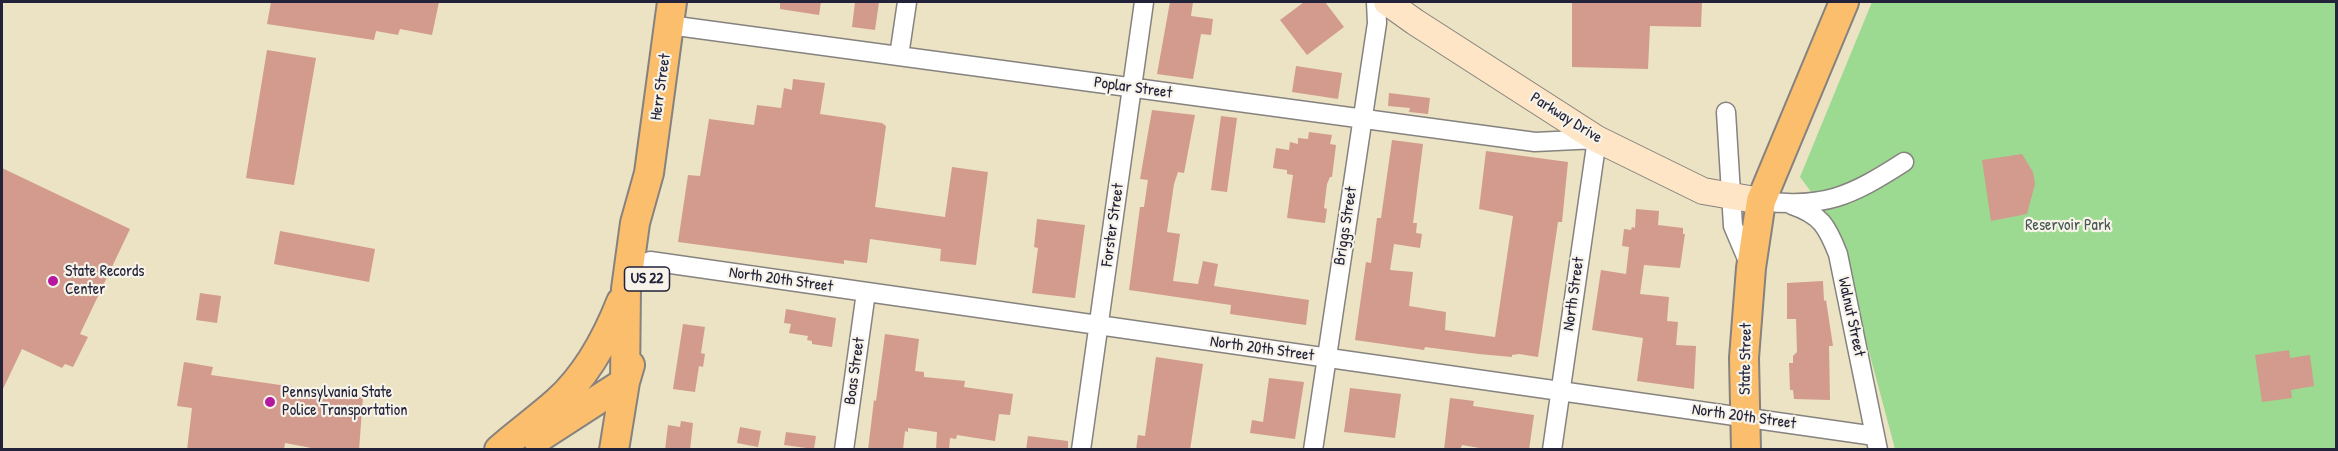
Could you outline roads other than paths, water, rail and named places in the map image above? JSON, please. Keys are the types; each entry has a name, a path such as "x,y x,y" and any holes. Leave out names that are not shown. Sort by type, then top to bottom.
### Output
{"main road":[{"name":"State Street","path":"1746,450 1744,358 1751,268 1761,201 1844,2"},
{"name":"Herr Street","path":"625,382 626,289 635,223 649,173 671,13"},
{"name":"Herr Street","path":"614,450 625,382 640,333 655,226 649,173"},
{"name":"US 22","path":"499,450 558,402 582,375 611,327 626,289"},
{"path":"519,450 625,382"}],"street":[{"path":"899,56 907,2"},
{"name":"Forster Street","path":"1081,450 1144,2"},
{"name":"Briggs Street","path":"1313,450 1377,23 1376,2"},
{"name":"Parkway Drive","path":"1387,2 1597,139 1703,190 1761,201"},
{"name":"Poplar Street","path":"671,13 899,56 1132,88 1535,142 1597,139"},
{"name":"State Street","path":"1726,112 1733,226 1751,268"},
{"name":"North Street","path":"1552,450 1597,139"},
{"path":"1761,201 1792,205 1839,198 1857,191 1904,162"},
{"name":"Walnut Street","path":"1792,205 1810,211 1828,228 1838,254 1877,443"},
{"name":"North 20th Street","path":"650,261 1746,418 1877,443"},
{"name":"Boas Street","path":"844,450 866,292"}],"place":[{"name":"State Records Center","path":"53,281"},
{"name":"Pennsylvania State Police Transportation","path":"270,402"}],"park label":[{"name":"Reservoir Park","path":"2068,226"}]}
